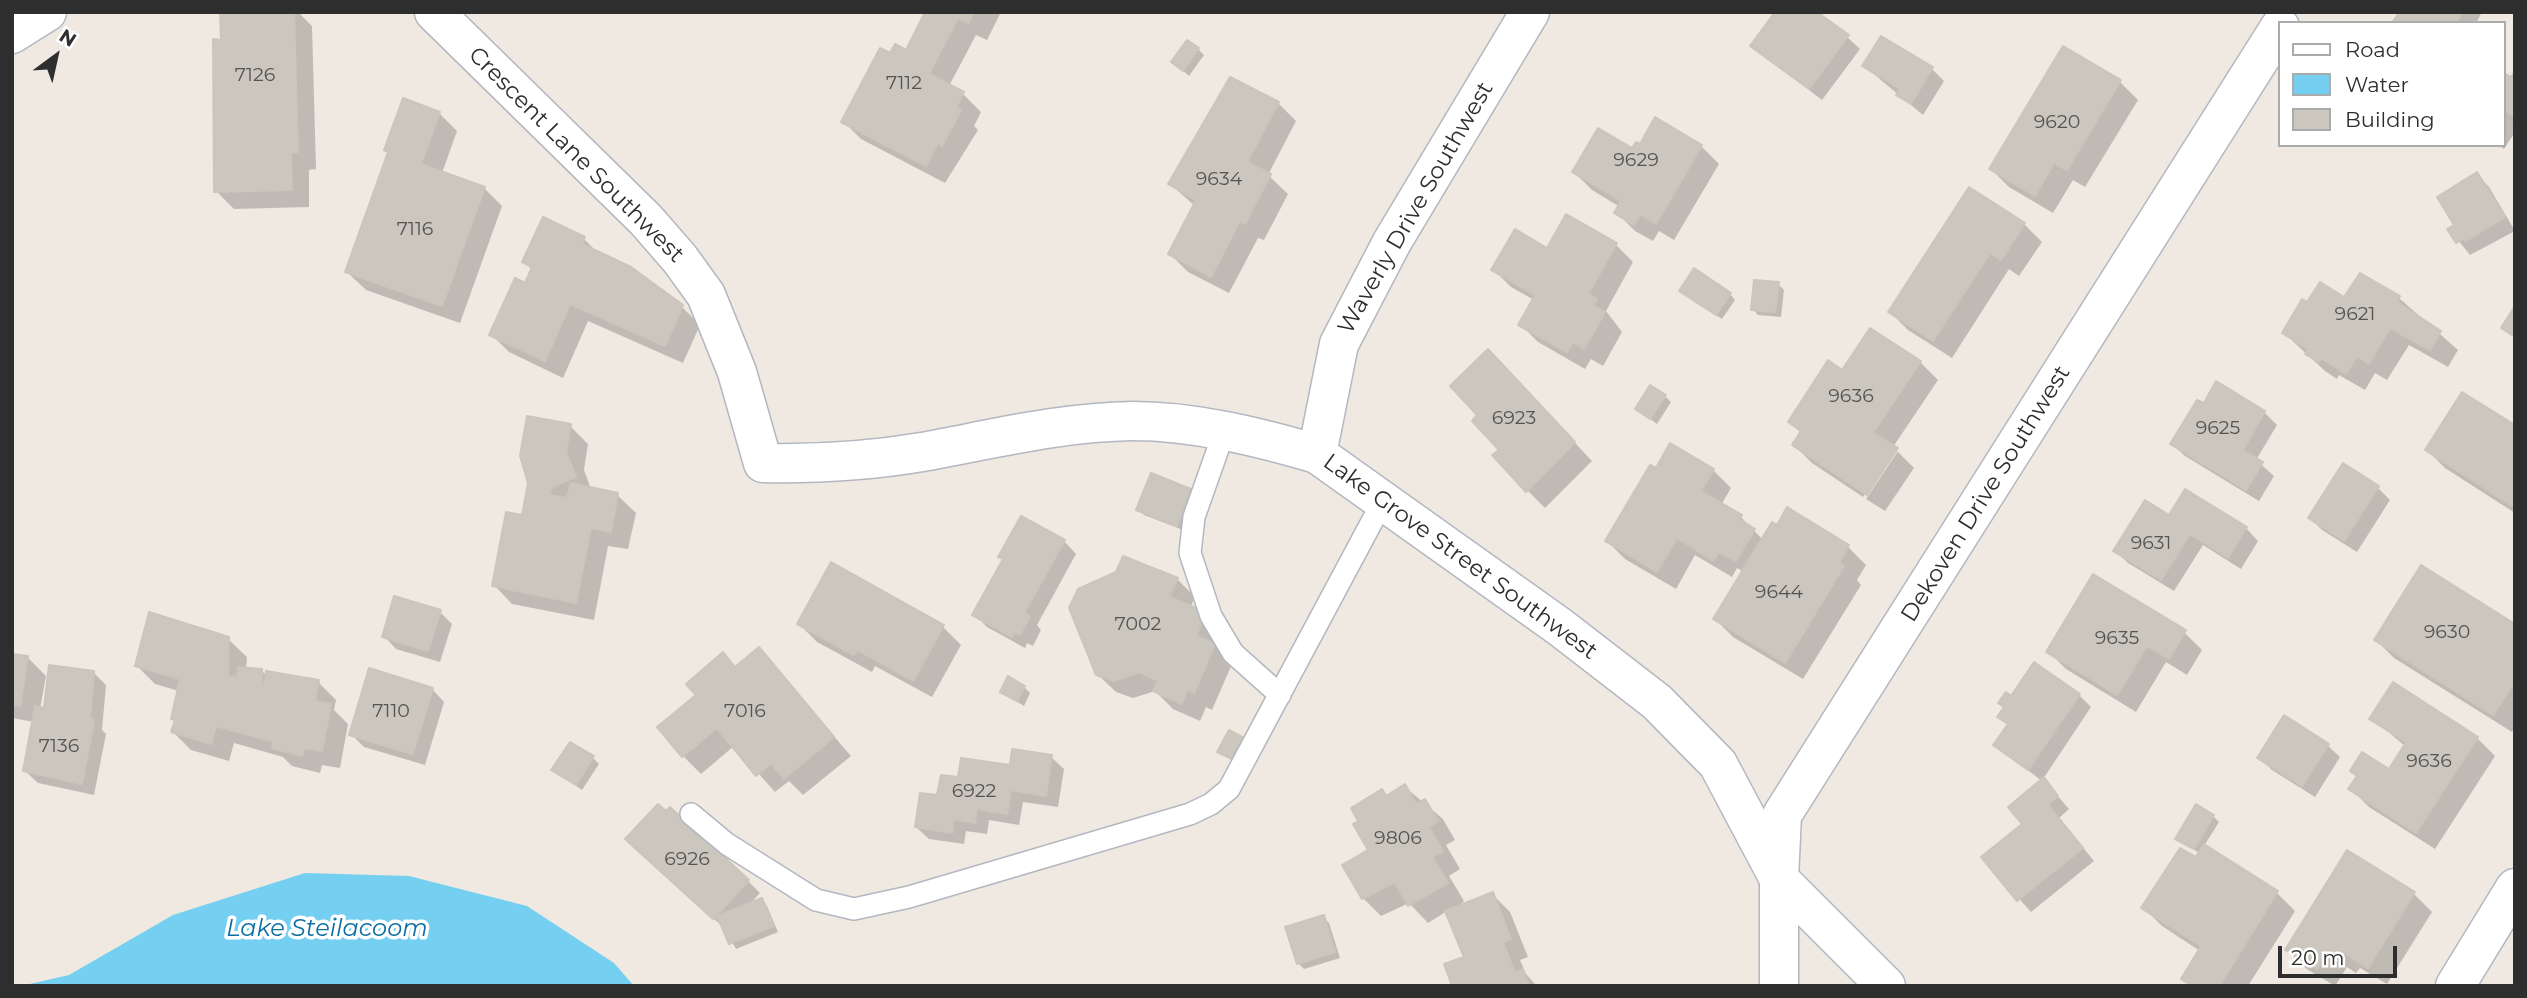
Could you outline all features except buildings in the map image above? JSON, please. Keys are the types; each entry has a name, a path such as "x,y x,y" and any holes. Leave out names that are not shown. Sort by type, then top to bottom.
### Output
{"street":[{"path":"12,34 47,12"},
{"name":"Crescent Lane Southwest","path":"434,12 646,220 681,259 706,295 737,372 763,463"},
{"name":"Waverly Drive Southwest","path":"1317,454 1339,344 1392,242 1530,12"},
{"name":"Dekoven Drive Southwest","path":"1780,986 1779,879 1782,815 2278,30"},
{"name":"Lake Grove Street Southwest","path":"763,463 860,461 921,452 1031,429 1133,421 1170,423 1224,432 1317,454 1560,627 1657,702 1718,764 1779,879 1886,986"},
{"path":"2455,986 2515,888"}],"lane":[{"path":"1224,432 1194,517 1190,553 1211,616 1233,653 1279,695"},
{"path":"691,814 727,844 817,900 854,909 909,897 1108,839 1211,804 1229,789 1383,501"}],"water":[{"name":"Lake Steilacoom","path":"305,873 409,876 527,906 614,963 634,986 21,986 69,975 173,915"}]}
